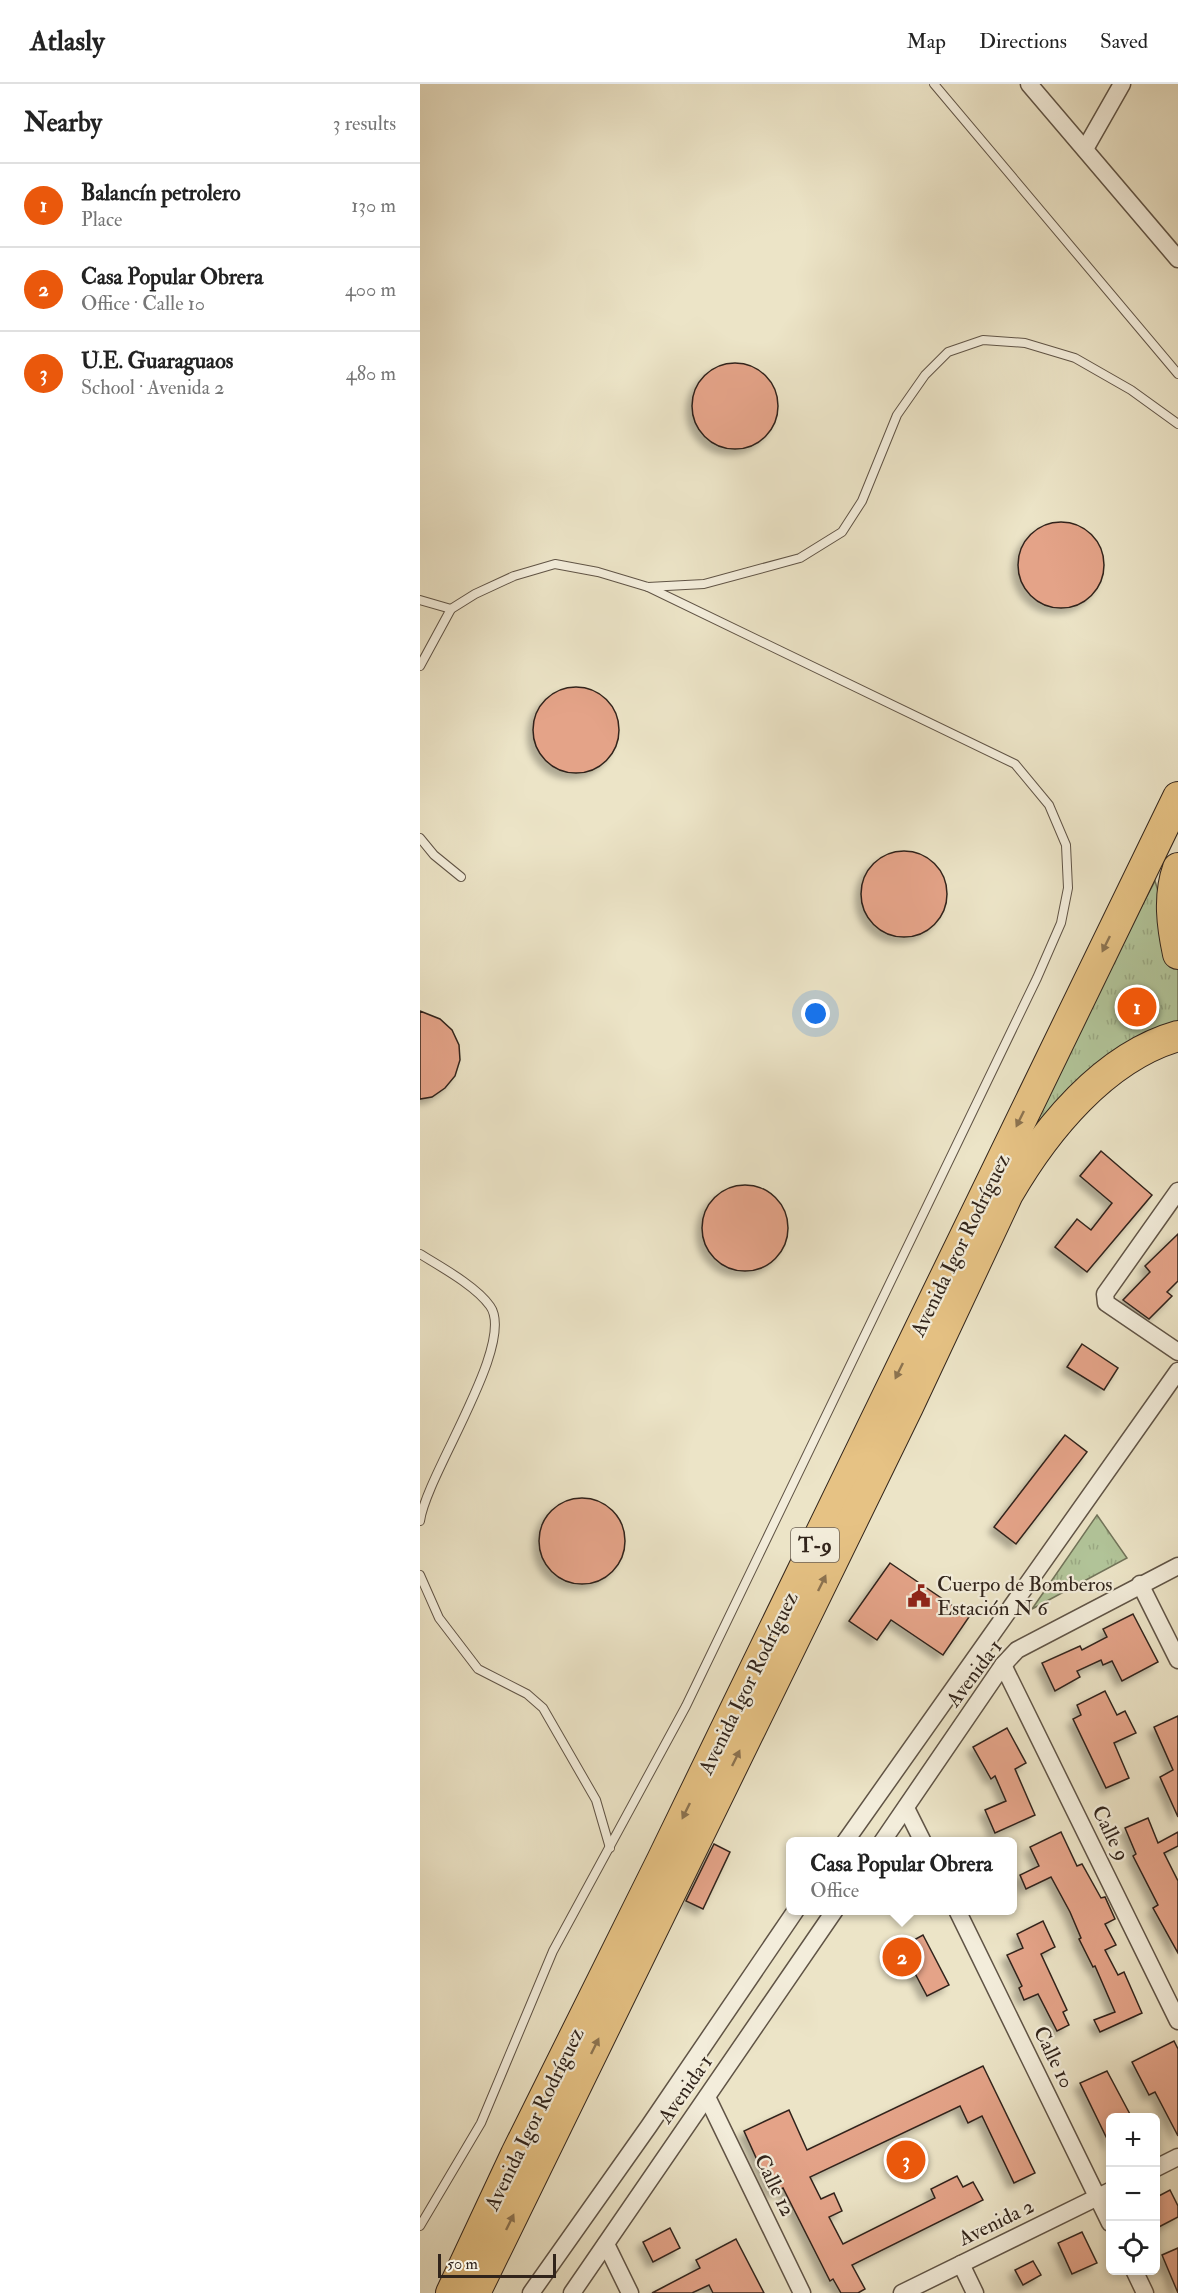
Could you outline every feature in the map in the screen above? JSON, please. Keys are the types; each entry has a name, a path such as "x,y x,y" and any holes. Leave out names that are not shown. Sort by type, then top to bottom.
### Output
{"highway":[{"name":"Avenida Igor Rodríguez","path":"451,2293 516,2154 667,1849 1178,797"},
{"name":"Avenida Igor Rodríguez","path":"1123,910 1160,866 1178,852"},
{"path":"1178,868 1172,900 1173,927 1178,954"},
{"name":"Avenida Igor Rodríguez","path":"475,2293 908,1407 1008,1194 1027,1161 1054,1126 1097,1083 1124,1060 1178,1036"}],"street":[{"path":"1029,84 1178,259"},
{"path":"1084,149 1122,84"},
{"path":"1178,1191 1105,1294 1106,1304 1178,1352"},
{"path":"849,1837 1178,1371"},
{"name":"Avenida 1","path":"886,1837 1003,1665 1017,1650 1178,1566"},
{"path":"1140,1584 1178,1660"},
{"name":"Calle 9","path":"1003,1665 1178,2021"},
{"path":"906,1808 920,1837"},
{"path":"531,2293 793,1915"},
{"name":"Avenida 1","path":"572,2293 832,1915"},
{"name":"Calle 10","path":"959,1915 1104,2194 1110,2221"},
{"name":"Calle 12","path":"707,2097 802,2293"},
{"path":"1159,2167 1178,2157"},
{"name":"Avenida 2","path":"902,2293 1104,2194"},
{"path":"606,2244 630,2293"},
{"path":"961,2264 975,2293"},
{"path":"1136,2275 1145,2293"}],"lane":[{"path":"934,84 1178,374"},
{"path":"648,587 704,584 800,558 842,532 862,501 897,415 925,375 948,352 983,340 1024,343 1075,358 1131,390 1178,424"},
{"path":"420,666 451,609 475,594 514,576 555,564 598,572 648,587 1015,764 1049,805 1066,845 1068,888 1060,923 1037,978 686,1706 553,1951 481,2123 420,2226"},
{"path":"420,600 451,609"},
{"path":"420,838 434,855 461,877"},
{"path":"420,1254 459,1278 492,1307 496,1334 487,1367 445,1456 420,1521"},
{"path":"420,1575 439,1618 478,1669 527,1694 543,1708 596,1800 610,1848"}],"green space":[{"path":"1155,881 1178,958 1178,1028 1042,1122 1031,1116"},
{"path":"1097,1515 1127,1558 1032,1609"}],"building":[{"path":"735,363 759,370 771,382 778,406 771,430 759,442 735,449 711,442 699,430 692,406 699,382 711,370"},
{"path":"1061,522 1085,529 1097,541 1104,565 1097,589 1085,601 1061,608 1037,601 1025,589 1018,565 1025,541 1037,529"},
{"path":"576,687 600,694 612,706 619,730 612,754 600,766 576,773 552,766 540,754 533,730 540,706 552,694"},
{"path":"904,851 928,858 940,870 947,894 940,918 928,930 904,937 880,930 868,918 861,894 868,870 880,858"},
{"path":"420,1011 440,1019 452,1030 459,1045 460,1060 455,1076 445,1088 432,1097 420,1099"},
{"path":"1101,1151 1152,1195 1087,1272 1055,1247 1077,1219 1091,1230 1112,1203 1080,1176"},
{"path":"745,1185 769,1192 781,1204 788,1228 781,1252 769,1264 745,1271 721,1264 709,1252 702,1228 709,1204 721,1192"},
{"path":"1178,1234 1178,1281 1167,1292 1172,1296 1149,1319 1123,1300 1150,1272 1145,1266"},
{"path":"1082,1344 1118,1368 1104,1390 1067,1367"},
{"path":"1065,1435 1087,1452 1016,1544 994,1527"},
{"path":"582,1498 606,1505 618,1517 625,1541 618,1565 606,1577 582,1584 558,1577 546,1565 539,1541 546,1517 558,1505"},
{"path":"890,1563 969,1617 943,1655 891,1620 877,1640 849,1621"},
{"path":"1133,1614 1158,1662 1122,1681 1112,1661 1103,1665 1101,1660 1077,1671 1080,1677 1055,1691 1042,1663 1080,1646 1082,1650 1107,1637 1103,1629"},
{"path":"1105,1691 1117,1715 1125,1711 1136,1733 1114,1743 1129,1778 1106,1788 1073,1719 1081,1715 1077,1705"},
{"path":"1178,1716 1178,1817 1160,1777 1173,1770 1154,1727"},
{"path":"1007,1728 1026,1763 1015,1769 1035,1815 995,1833 985,1810 1006,1801 995,1776 991,1779 973,1747"},
{"path":"1148,1818 1158,1843 1178,1832 1178,1846 1164,1853 1178,1881 1178,1953 1153,1908 1158,1905 1133,1856 1136,1854 1125,1828"},
{"path":"1061,1832 1077,1866 1082,1864 1101,1898 1105,1897 1115,1919 1105,1924 1116,1945 1105,1950 1118,1975 1124,1972 1142,2013 1100,2032 1094,2020 1115,2012 1095,1966 1093,1967 1079,1939 1081,1938 1070,1912 1051,1877 1026,1889 1020,1875 1039,1866 1030,1847"},
{"path":"714,1844 730,1852 703,1909 686,1901"},
{"path":"1043,1921 1055,1947 1041,1954 1067,2010 1063,2012 1069,2025 1057,2031 1038,1994 1024,2000 1019,1988 1022,1986 1007,1955 1023,1948 1017,1934"},
{"path":"923,1935 949,1985 927,1996 901,1947"},
{"path":"1174,2041 1178,2049 1178,2136 1155,2092 1149,2095 1132,2062"},
{"path":"983,2066 1035,2173 1014,2183 982,2116 968,2123 960,2106 810,2177 821,2199 834,2193 842,2211 829,2217 843,2244 935,2198 931,2189 957,2176 963,2187 973,2182 983,2200 852,2265 865,2289 858,2293 841,2293 833,2279 830,2281 783,2188 772,2193 744,2131 789,2110 807,2150"},
{"path":"1107,2071 1129,2113 1106,2113 1106,2137 1080,2083"},
{"path":"1170,2190 1178,2206 1178,2217 1160,2226 1160,2221 1160,2195"},
{"path":"670,2228 680,2248 653,2262 643,2242"},
{"path":"1082,2232 1097,2263 1072,2274 1058,2243"},
{"path":"736,2239 764,2293 713,2293 709,2285 692,2293 652,2293 700,2268 696,2260"},
{"path":"1178,2248 1178,2293 1162,2255"},
{"path":"1033,2261 1041,2275 1023,2285 1015,2270"}],"place":[{"name":"Balancín petrolero","path":"1137,1007"},
{"name":"Cuerpo de Bomberos Estación N 6","path":"919,1596"},
{"name":"Casa Popular Obrera","path":"902,1957"},
{"name":"U.E. Guaraguaos","path":"906,2160"}]}
